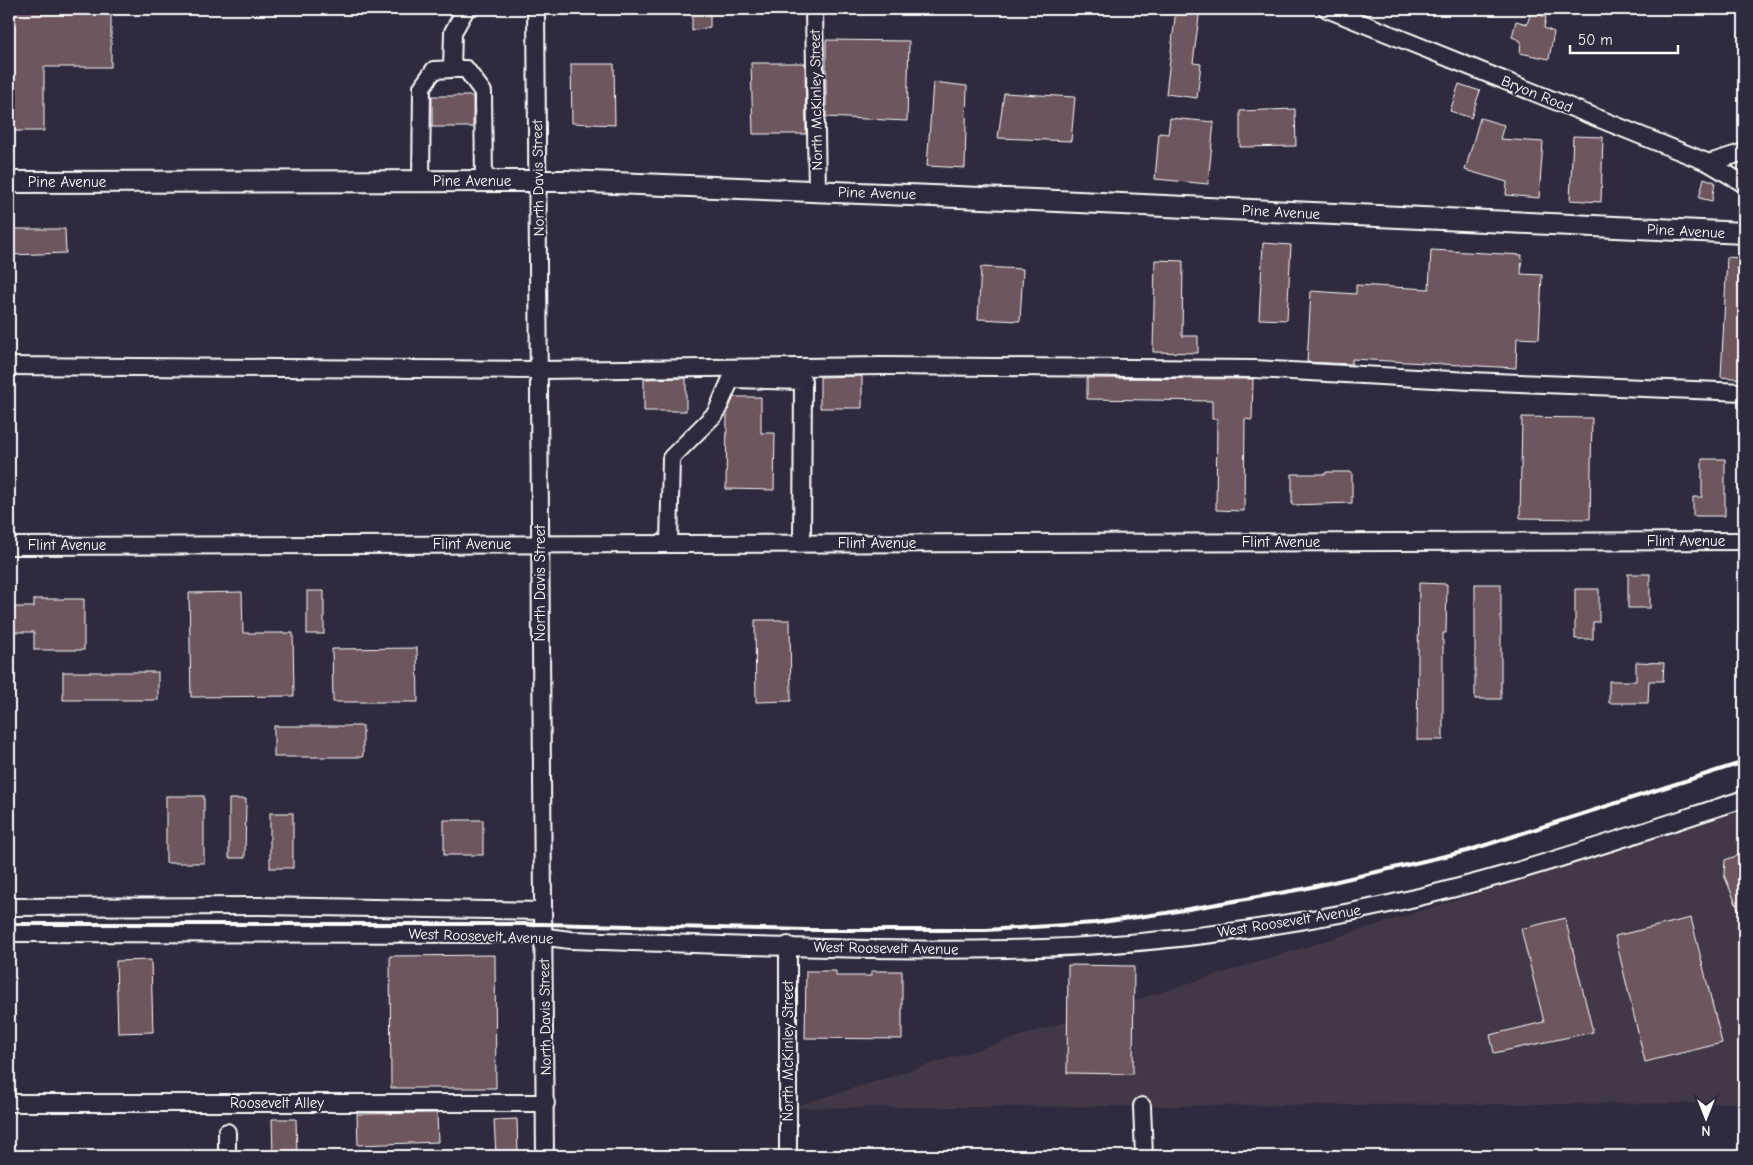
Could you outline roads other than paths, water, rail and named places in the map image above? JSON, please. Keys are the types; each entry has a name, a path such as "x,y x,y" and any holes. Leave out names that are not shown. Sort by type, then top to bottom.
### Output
{"main road":[{"name":"Pine Avenue","path":"9,182 484,182 538,180 1744,233"}],"street":[{"path":"452,69 453,32 466,9"},
{"name":"North Davis Street","path":"536,9 545,1156"},
{"name":"North McKinley Street","path":"814,9 817,191"},
{"name":"Bryon Road","path":"1327,9 1709,163 1744,184"},
{"path":"421,182 422,87 434,70 452,69 466,69 483,92 484,182"},
{"path":"1709,163 1744,152"},
{"path":"9,366 539,370 883,366 1254,369 1470,381 1744,392"},
{"path":"669,544 671,458 716,413 730,379 803,381 802,543"},
{"name":"Flint Avenue","path":"9,546 802,543 1053,545 1744,541"},
{"name":"West Roosevelt Avenue","path":"9,933 524,934 570,940 920,949 1076,946 1227,932 1321,918 1405,902 1515,872 1744,799"},
{"name":"West Roosevelt Avenue","path":"9,907 260,906 542,911"},
{"name":"North McKinley Street","path":"788,946 788,1156"},
{"name":"Roosevelt Alley","path":"9,1103 546,1103"},
{"path":"1142,1106 1144,1156"},
{"path":"227,1132 227,1156"}],"railway":[{"path":"9,924 543,924 807,930 986,930 1095,923 1166,913 1303,889 1467,851 1744,762"}]}
